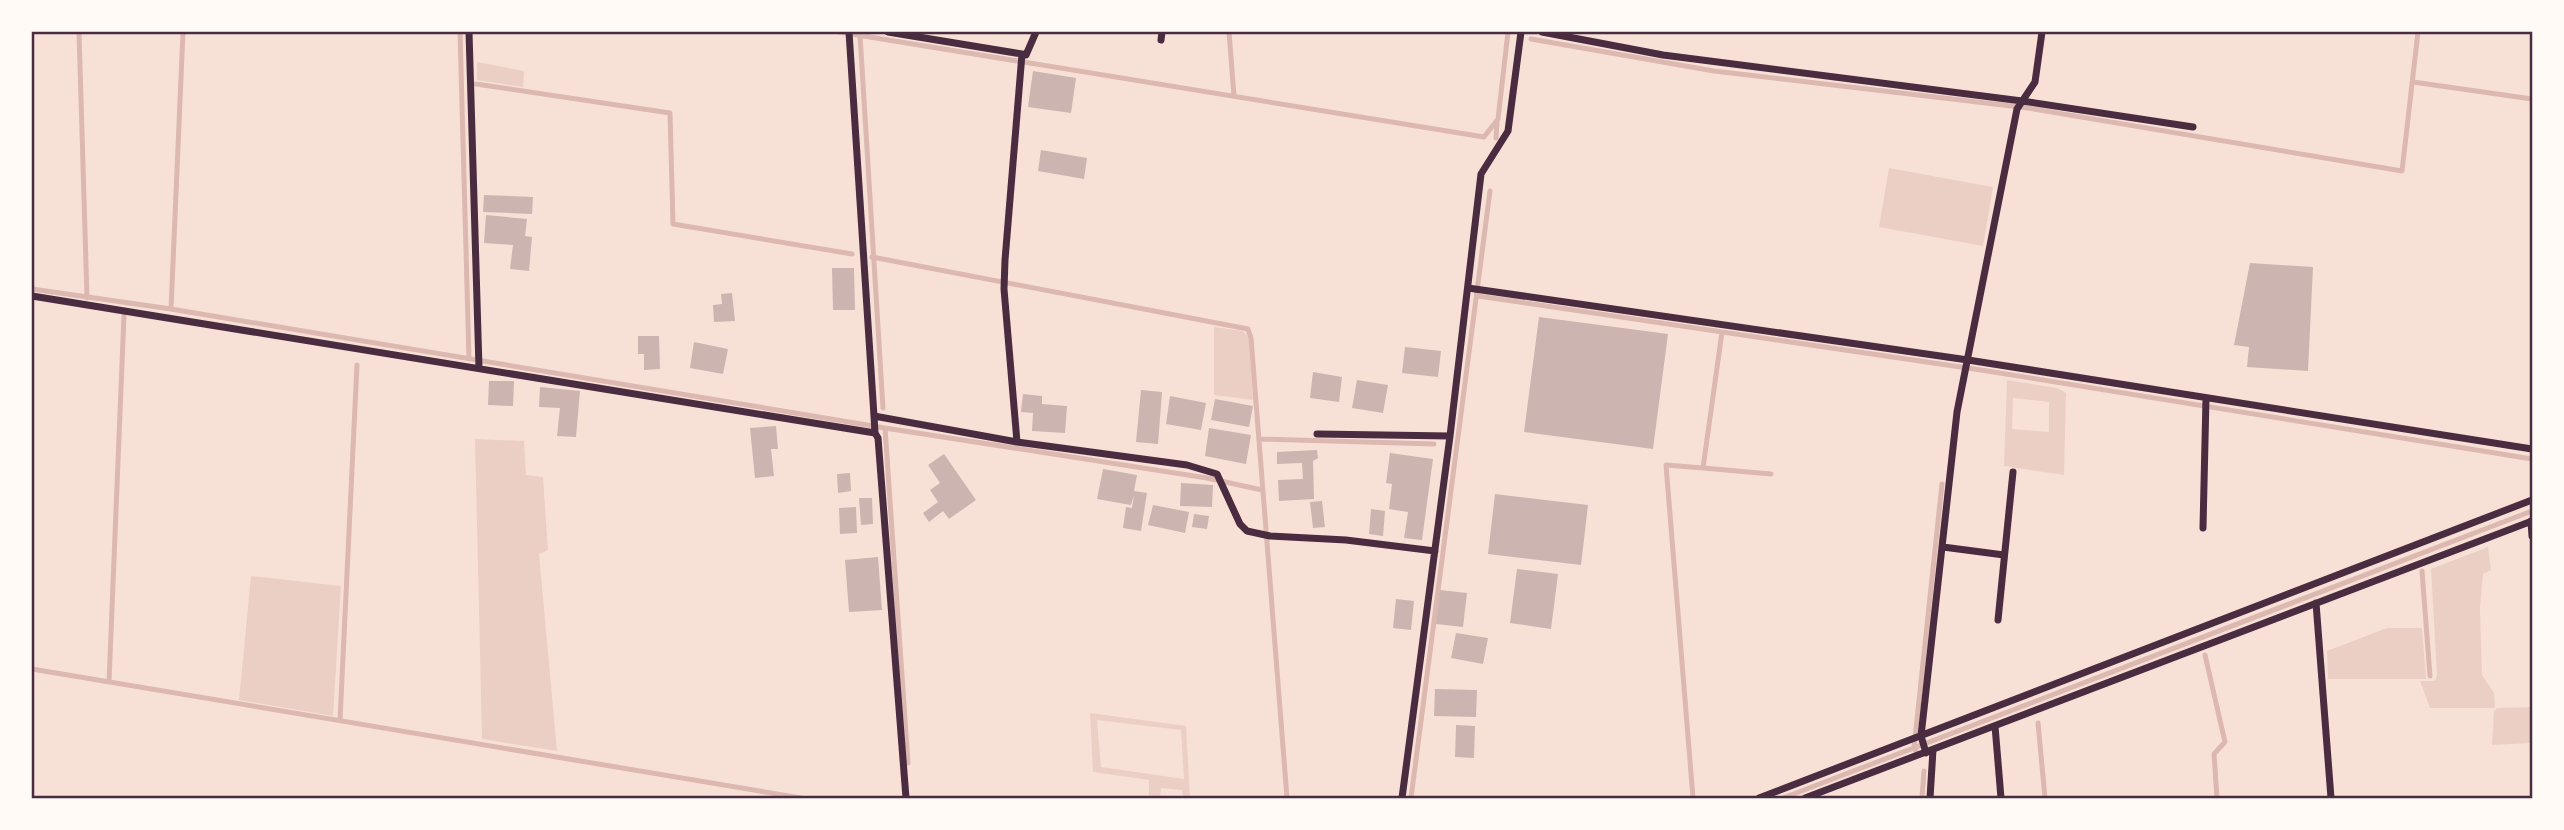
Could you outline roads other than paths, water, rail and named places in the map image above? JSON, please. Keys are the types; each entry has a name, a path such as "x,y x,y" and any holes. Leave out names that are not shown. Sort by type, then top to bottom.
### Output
{"street":[{"path":"469,32 478,366"},
{"path":"888,32 1021,59"},
{"path":"1017,442 1004,289 1021,59 1026,55 1036,32"},
{"path":"1402,799 1471,288 1481,174 1508,131 1521,32"},
{"path":"1542,32 1663,55 2193,127"},
{"path":"1930,799 1928,751 1918,738 1943,547 1957,412 2020,105 2035,82 2042,32"},
{"path":"850,35 874,425 878,438 906,799"},
{"path":"1471,288 2532,449"},
{"path":"32,296 874,425 1188,465 1217,474 1240,524 1247,531 1267,536 1346,540 1435,551"},
{"path":"2203,528 2206,398"},
{"path":"1317,434 1450,436"},
{"path":"1998,620 2013,472"},
{"path":"1759,799 2532,499"},
{"path":"1805,799 2532,521 2532,537"},
{"path":"1943,547 2004,555"},
{"path":"2316,603 2331,799"},
{"path":"1995,726 2001,799"}],"waterway":[{"path":"79,32 87,298"},
{"path":"171,309 183,32"},
{"path":"460,32 469,359"},
{"path":"839,32 1484,137 1498,119 1508,32"},
{"path":"1229,32 1234,96"},
{"path":"1531,39 1714,71 2028,108 2402,171 2418,32"},
{"path":"860,35 883,408"},
{"path":"2413,82 2532,99"},
{"path":"476,84 670,113 673,224 852,254"},
{"path":"1496,138 1497,122"},
{"path":"1411,798 1490,191"},
{"path":"872,257 1248,329 1251,338 1287,798"},
{"path":"32,289 171,309 885,428 1207,478 1262,490"},
{"path":"1478,296 1981,370 2532,459"},
{"path":"109,682 124,315"},
{"path":"1693,798 1666,465 1703,468 1722,332"},
{"path":"340,720 357,365"},
{"path":"885,428 908,763"},
{"path":"1260,439 1434,444"},
{"path":"1703,468 1771,474"},
{"path":"1916,751 1914,748 1942,484"},
{"path":"1783,798 2532,511"},
{"path":"2422,571 2430,676"},
{"path":"2205,655 2225,742 2214,754 2217,798"},
{"path":"32,669 801,798"},
{"path":"2038,723 2045,798"},
{"path":"1922,798 1924,771"}]}
